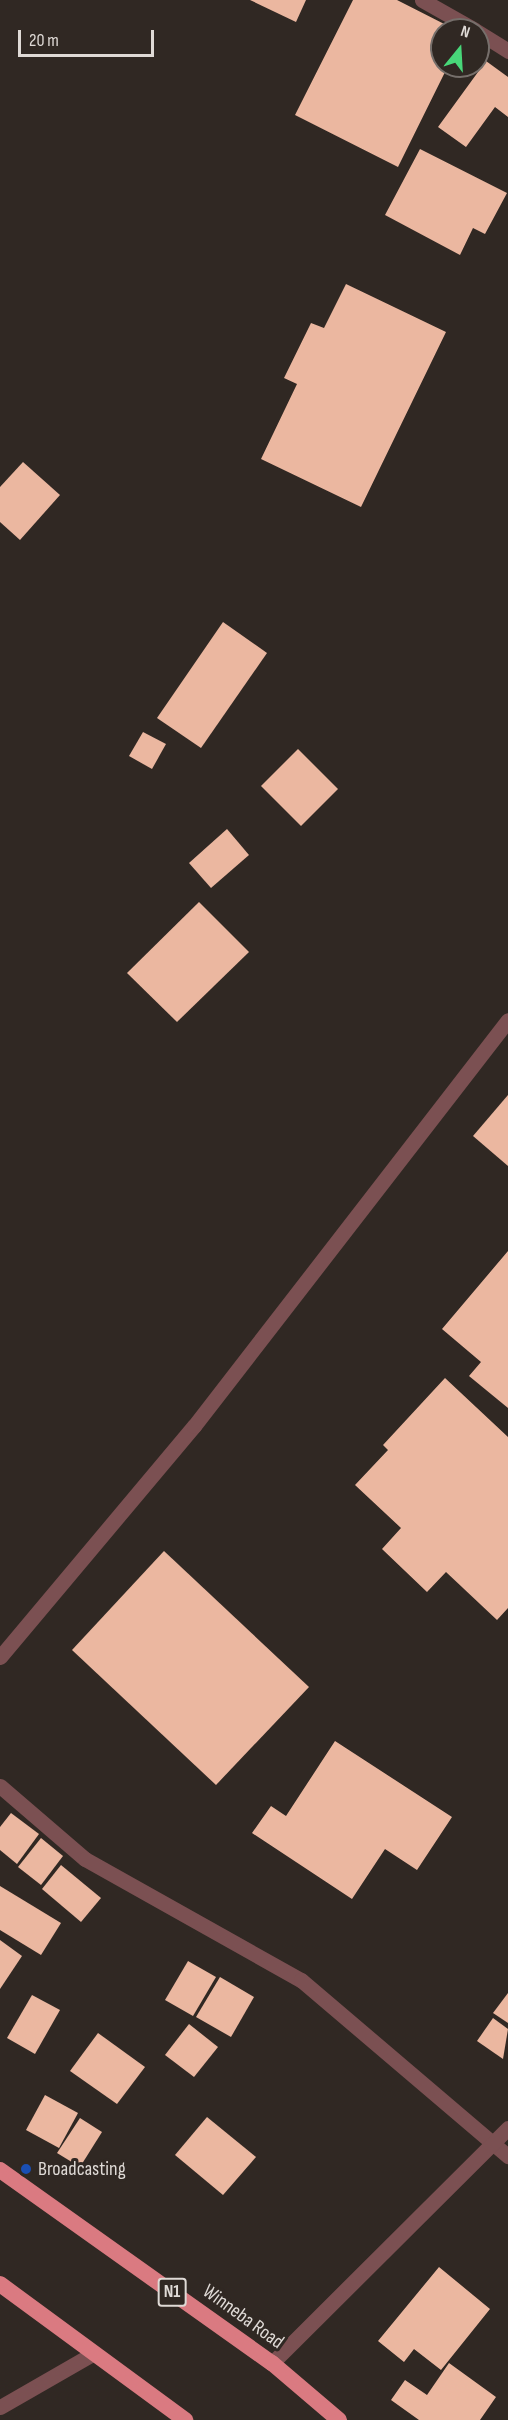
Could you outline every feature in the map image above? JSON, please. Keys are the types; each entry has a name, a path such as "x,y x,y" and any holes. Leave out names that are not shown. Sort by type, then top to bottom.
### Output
{"highway":[{"name":"Winneba Road","path":"0,2170 272,2363 339,2420"},
{"path":"0,2284 185,2420"}],"street":[{"path":"422,0 453,18"},
{"path":"490,40 508,51"},
{"path":"0,1657 194,1426 508,1020"},
{"path":"0,1786 85,1859 301,1980 494,2147 508,2156"},
{"path":"272,2363 494,2147 508,2128"},
{"path":"0,2407 94,2353"}],"building":[{"path":"250,0 306,0 296,22"},
{"path":"353,0 397,0 432,18 430,18 430,78 442,78 398,167 295,115"},
{"path":"490,64 508,77 508,117 495,107 466,147 438,127 474,78 490,78"},
{"path":"420,149 507,193 485,234 473,228 460,255 385,215"},
{"path":"346,284 446,332 361,507 261,459 297,384 284,378 311,323 324,328"},
{"path":"23,462 60,495 20,540 0,522 0,487"},
{"path":"223,622 267,653 201,748 157,718"},
{"path":"143,732 166,744 152,769 129,756"},
{"path":"298,749 338,789 301,826 261,786"},
{"path":"227,829 249,855 211,888 189,863"},
{"path":"199,902 249,952 177,1022 127,973"},
{"path":"508,1095 508,1166 473,1136"},
{"path":"508,1251 508,1408 469,1376 481,1362 442,1329"},
{"path":"445,1378 508,1437 508,1608 497,1620 446,1572 427,1592 382,1549 401,1528 355,1485 388,1450 383,1445"},
{"path":"164,1551 309,1687 216,1785 72,1650"},
{"path":"335,1741 452,1817 417,1870 385,1849 352,1899 252,1833 271,1806 286,1816"},
{"path":"11,1813 39,1834 17,1864 0,1850 0,1827"},
{"path":"41,1838 63,1856 41,1885 18,1867"},
{"path":"61,1865 101,1898 81,1922 42,1889"},
{"path":"0,1886 61,1923 41,1955 0,1930"},
{"path":"0,1940 22,1956 0,1989"},
{"path":"188,1961 216,1977 193,2016 165,2000"},
{"path":"220,1977 254,1997 231,2037 196,2017"},
{"path":"508,1993 508,2023 493,2013"},
{"path":"32,1995 60,2010 35,2054 7,2038"},
{"path":"493,2018 508,2029 503,2059 477,2041"},
{"path":"189,2024 218,2047 194,2077 165,2055"},
{"path":"98,2033 145,2067 117,2104 70,2071"},
{"path":"45,2095 78,2113 59,2148 26,2130"},
{"path":"207,2117 256,2157 223,2195 175,2155"},
{"path":"80,2118 102,2132 80,2167 57,2153"},
{"path":"439,2267 490,2309 441,2370 414,2349 404,2362 378,2341"},
{"path":"449,2363 496,2397 480,2420 419,2420 391,2400 405,2380 427,2395"}],"place":[{"name":"Broadcasting","path":"26,2169"}]}
